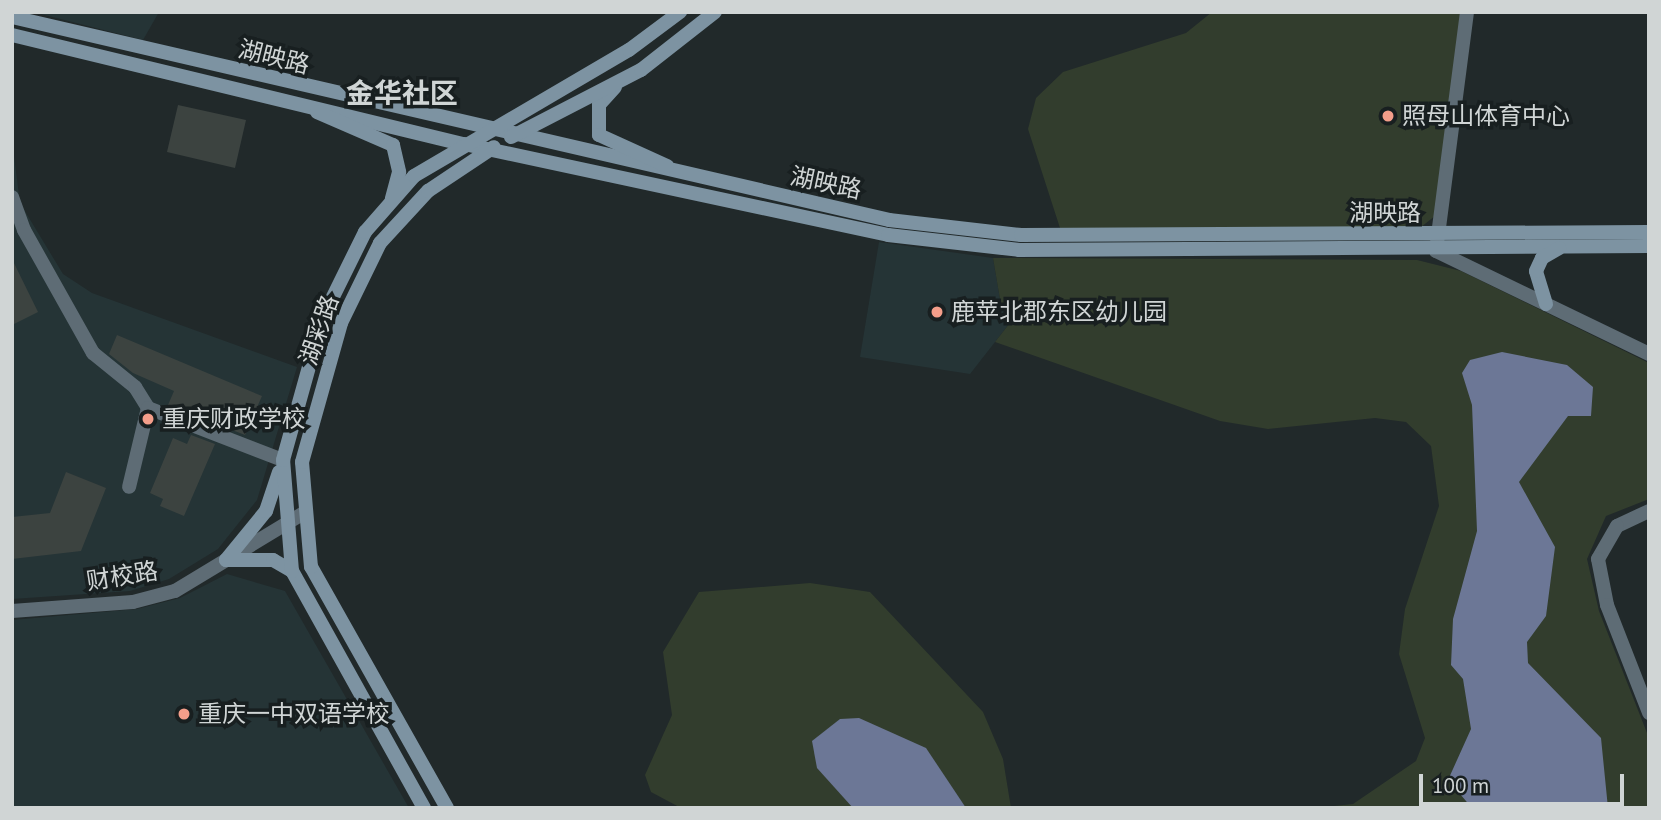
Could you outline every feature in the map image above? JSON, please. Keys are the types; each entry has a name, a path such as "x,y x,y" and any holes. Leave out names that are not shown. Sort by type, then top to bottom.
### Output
{"main road":[{"name":"湖彩路","path":"424,808 292,571 284,525 283,460 323,317 365,232 414,176 485,131 629,50 680,12"},
{"name":"湖彩路","path":"447,808 342,630 311,567 302,514 302,462 337,336 380,243 428,191 512,136 619,81 715,12"},
{"name":"湖映路","path":"12,17 485,131 889,220 1021,235 1560,248 1649,246"},
{"name":"湖映路","path":"12,35 464,144 888,235 1019,250 1437,243 1649,232"},
{"path":"619,81 599,105 599,135 684,175"},
{"path":"307,106 335,125 393,145 399,172 391,202"},
{"path":"1546,304 1536,271 1542,258 1560,248"},
{"path":"226,560 266,512 283,460"},
{"path":"226,560 273,560 292,571"}],"street":[{"path":"1467,12 1437,243 1546,304 1649,354"},
{"path":"12,197 24,230 93,354 135,387 148,408 283,460"},
{"path":"129,487 148,408"},
{"path":"1649,511 1617,526 1598,559 1607,605 1649,713"},
{"name":"财校路","path":"12,611 134,602 176,591 302,514"}],"shaded area":[{"path":"33,12 159,12 143,40"},
{"name":"重庆财政学校","path":"12,140 20,203 63,274 92,293 297,367 257,500 218,549 169,579 130,591 12,599"},
{"name":"鹿苹北郡东区幼儿园","path":"879,242 993,258 1001,305 1013,319 970,374 860,357"},
{"name":"重庆一中双语学校","path":"227,574 285,591 409,808 12,808 12,620 137,609 180,598"}],"green space":[{"path":"1212,12 1462,12 1435,216 1416,231 1060,228 1028,129 1036,98 1063,72 1186,33"},
{"path":"993,258 1417,260 1461,271 1649,363 1649,499 1606,516 1587,559 1599,611 1649,738 1649,808 1315,808 1353,804 1416,761 1425,738 1399,654 1405,609 1439,506 1431,446 1406,422 1375,418 1268,429 1220,421 995,342 1013,319 1001,305"},
{"path":"810,583 870,592 983,712 1003,759 1011,808 681,808 651,792 645,775 672,715 663,652 699,592"}],"water":[{"path":"1502,352 1567,365 1593,387 1591,416 1568,416 1519,482 1555,547 1546,616 1527,642 1528,663 1601,738 1608,808 1472,808 1448,780 1471,729 1463,679 1451,665 1453,619 1477,531 1472,405 1462,373 1470,360"},
{"path":"859,718 926,748 966,808 853,808 817,768 812,741 840,719"}],"building":[{"path":"178,105 246,120 235,168 167,152"},
{"path":"12,259 38,312 12,325"},
{"path":"117,335 262,396 245,435 168,405 174,391 133,373 109,354"},
{"path":"191,435 215,444 184,516 160,506 163,499 150,493 173,438 187,444"},
{"path":"66,472 106,488 81,551 12,559 12,517 50,513"}],"place":[{"name":"照母山体育中心","path":"1388,116"},
{"name":"鹿苹北郡东区幼儿园","path":"937,312"},
{"name":"重庆财政学校","path":"148,419"},
{"name":"重庆一中双语学校","path":"184,714"}],"district":[{"name":"金华社区","path":"402,93"}]}
